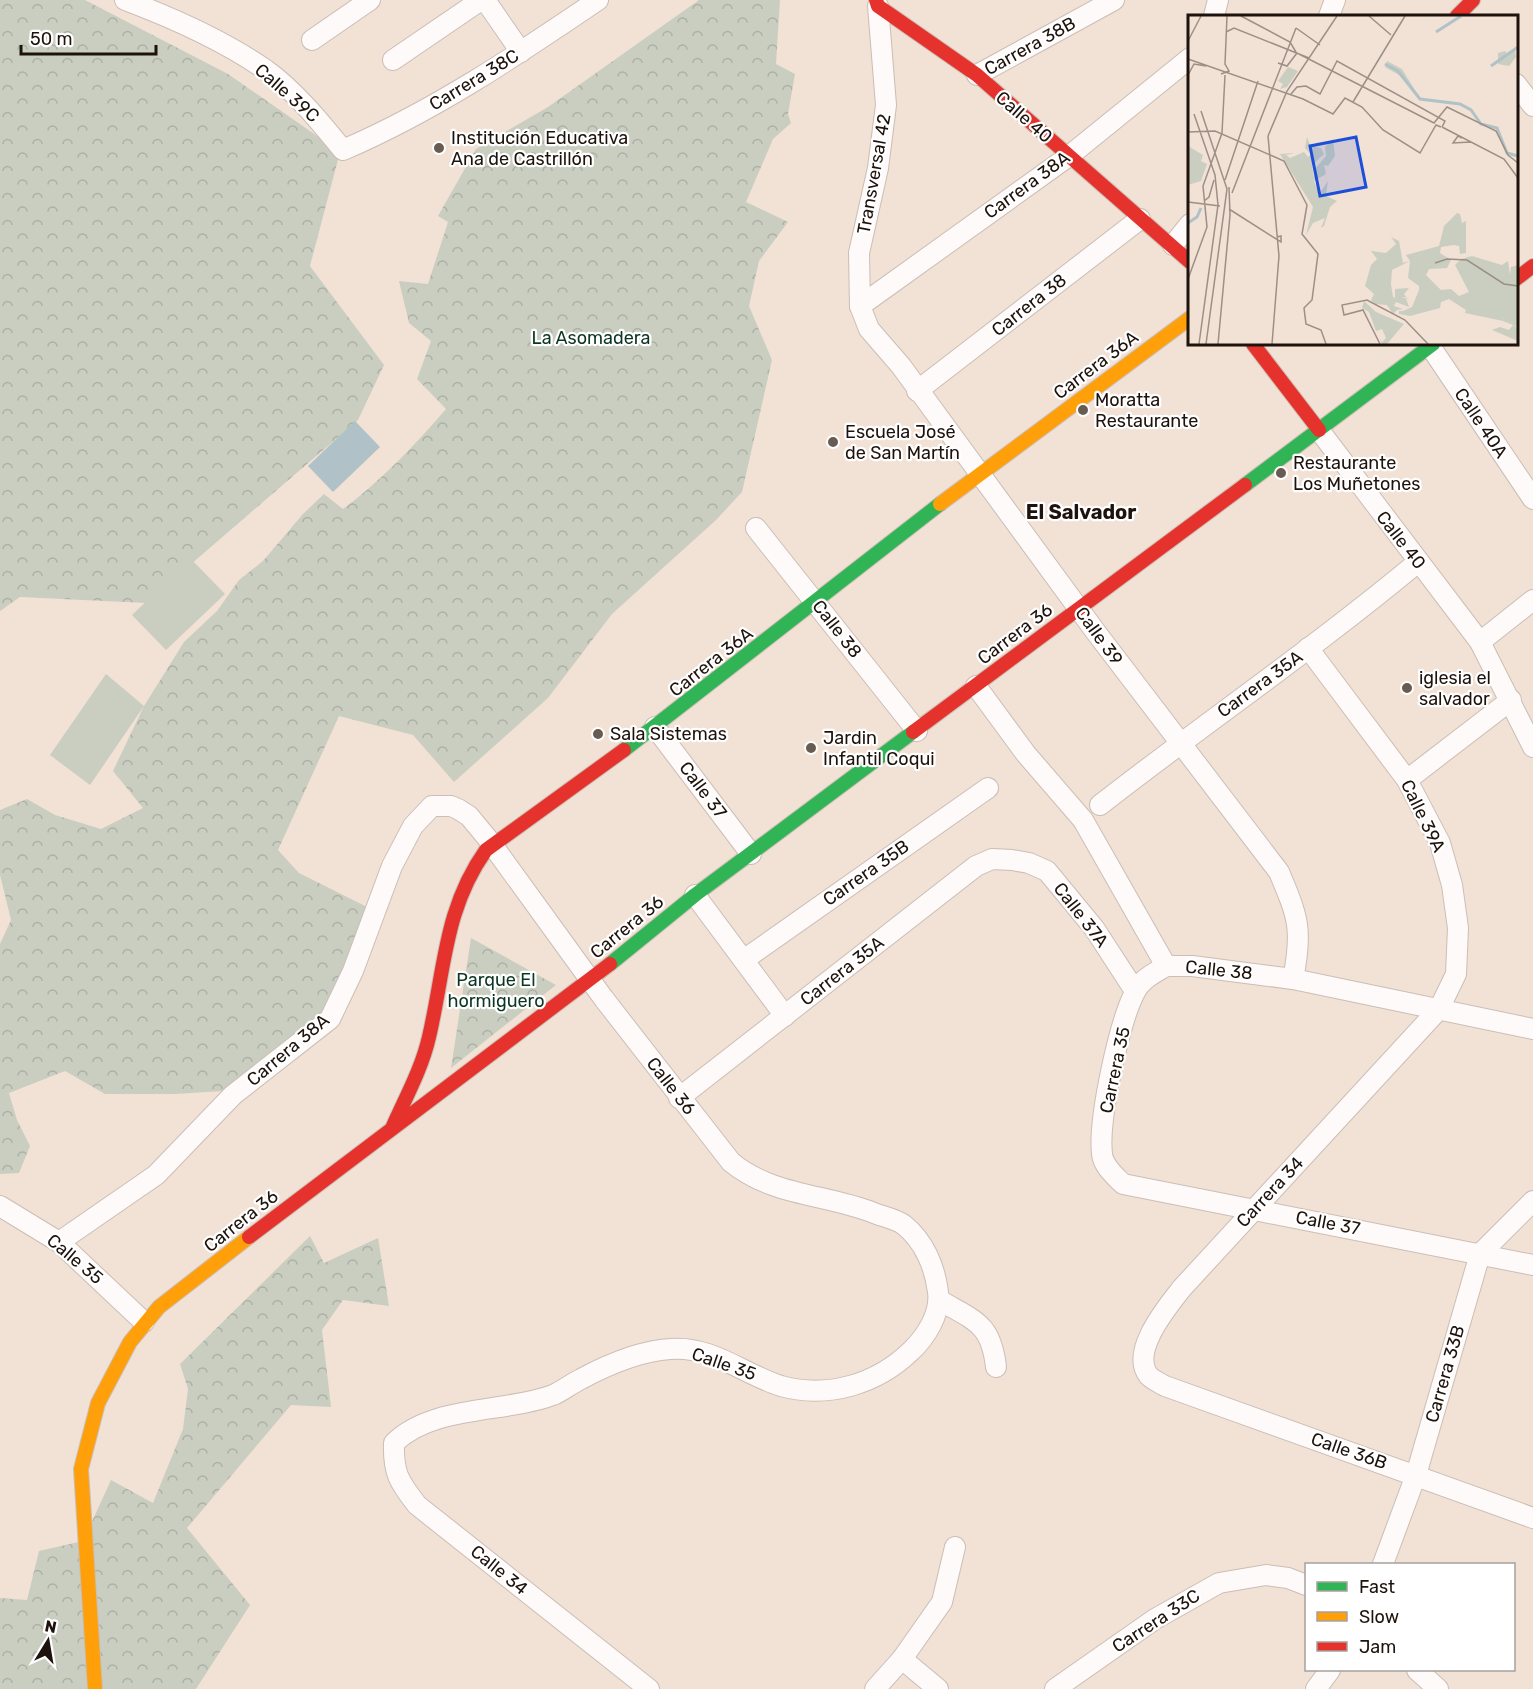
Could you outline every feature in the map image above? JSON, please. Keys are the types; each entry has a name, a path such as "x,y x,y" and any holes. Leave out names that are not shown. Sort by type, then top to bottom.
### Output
{"street":[{"name":"Calle 39C","path":"125,0 179,22 267,71 320,121 343,150"},
{"path":"312,40 370,0"},
{"path":"393,60 483,0 521,52"},
{"name":"Carrera 38C","path":"343,150 391,129 521,52 598,0"},
{"name":"Carrera 38B","path":"977,75 1114,0"},
{"path":"1214,15 1218,0"},
{"path":"1329,15 1335,0"},
{"name":"Calle 40","path":"877,3 977,75 1188,260"},
{"name":"Transversal 42","path":"860,306 860,253 878,168 886,105 877,3"},
{"name":"Carrera 38A","path":"860,306 1069,156 1188,60"},
{"path":"1518,87 1533,106"},
{"name":"Carrera 38","path":"917,391 1140,219"},
{"path":"1173,245 1188,226"},
{"path":"1518,277 1533,266"},
{"name":"Calle 39","path":"860,306 869,329 901,366 917,391 1179,743 1279,872 1296,913 1300,946 1293,979"},
{"name":"Carrera 36A","path":"393,1126 420,1068 429,1036 458,896 471,868 493,844 655,727 816,604 979,474 1188,319"},
{"name":"Calle 40","path":"1254,345 1480,642 1533,747"},
{"name":"Carrera 36","path":"95,1683 81,1469 86,1440 105,1383 144,1322 159,1307 393,1126 589,979 695,895 1431,345"},
{"name":"Calle 40A","path":"1431,345 1533,499"},
{"name":"Calle 38","path":"756,528 917,731"},
{"name":"Carrera 35A","path":"1101,805 1179,743 1351,618 1418,562"},
{"path":"1480,642 1533,600"},
{"name":"Calle 39A","path":"1308,648 1407,780 1440,843 1452,885 1458,928 1456,974 1439,1009"},
{"name":"Calle 38","path":"976,686 1026,754 1083,820 1166,966 1192,966 1293,979 1533,1029"},
{"path":"1407,780 1510,700"},
{"name":"Calle 37","path":"655,727 751,854"},
{"name":"Carrera 35B","path":"745,959 988,788"},
{"name":"Carrera 38A","path":"59,1242 156,1175 233,1095 330,1019 353,971 392,866 413,826 432,806 442,805"},
{"name":"Calle 36","path":"442,805 451,806 469,816 493,844 589,979 730,1162 748,1176 771,1186 859,1207 902,1224 917,1238 928,1257 937,1277 939,1299"},
{"name":"Carrera 35A","path":"679,1098 976,866 992,859 1012,860"},
{"name":"Calle 37A","path":"1012,860 1029,863 1047,871 1094,928 1135,991"},
{"path":"695,895 745,959 785,1016"},
{"path":"1135,991 1148,976 1166,966"},
{"name":"Carrera 35","path":"1123,1184 1110,1171 1102,1156 1103,1129 1111,1078 1135,991"},
{"name":"Carrera 34","path":"1165,1386 1148,1375 1144,1361 1146,1345 1158,1319 1182,1288 1439,1009"},
{"name":"Calle 37","path":"1123,1184 1533,1265"},
{"name":"Carrera 33B","path":"1383,1563 1416,1474 1480,1254 1533,1201"},
{"name":"Calle 35","path":"0,1206 59,1242 144,1322"},
{"path":"939,1299 975,1321 990,1337 996,1367"},
{"name":"Calle 35","path":"405,1431 477,1410 553,1395 583,1378 632,1357 671,1348 701,1352 782,1386 814,1390 848,1387 872,1380 899,1363 923,1339 939,1299"},
{"name":"Calle 36B","path":"1165,1386 1416,1474 1533,1518"},
{"name":"Calle 34","path":"405,1431 394,1443 393,1465 400,1484 417,1505 648,1689"},
{"path":"875,1689 902,1659 942,1602 955,1547"},
{"name":"Carrera 33C","path":"1055,1689 1198,1593 1219,1583 1266,1575 1288,1578 1305,1585"},
{"path":"902,1659 938,1689"},
{"path":"1316,1689 1329,1671"},
{"path":"1418,1671 1438,1689"}],"green space":[{"path":"0,0 85,0 228,74 340,152 310,266 384,365 358,420 146,603 20,597 0,611"},
{"name":"La Asomadera","path":"699,0 780,0 776,64 795,74 788,114 791,123 773,139 746,202 788,222 759,261 749,306 772,360 742,492 716,520 612,614 548,698 454,782 413,735 339,716 278,850 299,873 367,907 327,1012 223,1091 105,1094 65,1071 9,1093 17,1120 30,1146 19,1173 0,1174 0,944 11,920 0,875 0,810 27,799 55,815 101,829 143,808 113,771 144,706 184,642 217,611 239,580 263,561 303,514 324,494 343,509 397,462 446,409 417,379 431,341 409,323 399,281 428,284 448,222 438,216 476,149 548,107"},
{"path":"191,559 225,594 166,650 132,615"},
{"path":"106,674 144,706 90,785 50,755"},
{"name":"Parque El hormiguero","path":"471,938 556,985 451,1068"},
{"path":"310,1236 324,1263 378,1238 389,1306 343,1300 322,1330 331,1407 291,1405 187,1528 250,1605 196,1689 0,1689 0,1598 27,1600 39,1551 83,1541 111,1480 153,1503 183,1429 188,1389 180,1364"}],"shaded area":[{"path":"355,421 380,447 333,492 308,466"}],"traffic: fast":[{"path":"1245,485 1432,345"},
{"path":"624,750 940,504"},
{"path":"610,964 695,895 913,732"}],"traffic: slow":[{"path":"940,504 1188,319"},
{"path":"95,1689 81,1469 98,1403 130,1342 159,1307 249,1237"}],"traffic: jam":[{"path":"876,0 878,6 977,75 1188,260"},
{"path":"1458,15 1473,0"},
{"path":"1518,277 1533,266"},
{"path":"1254,345 1319,430"},
{"path":"913,732 1245,485"},
{"path":"393,1126 426,1049 448,940 454,917 472,872 486,850 624,750"},
{"path":"249,1237 610,964"}],"place":[{"name":"Institución Educativa Ana de Castrillón","path":"439,148"},
{"name":"Moratta Restaurante","path":"1083,410"},
{"name":"Escuela José de San Martín","path":"833,442"},
{"name":"Restaurante Los Muñetones","path":"1281,473"},
{"name":"iglesia el salvador","path":"1407,688"},
{"name":"Sala Sistemas","path":"598,734"},
{"name":"Jardin Infantil Coqui","path":"811,748"}],"district":[{"name":"El Salvador","path":"1081,512"}]}
